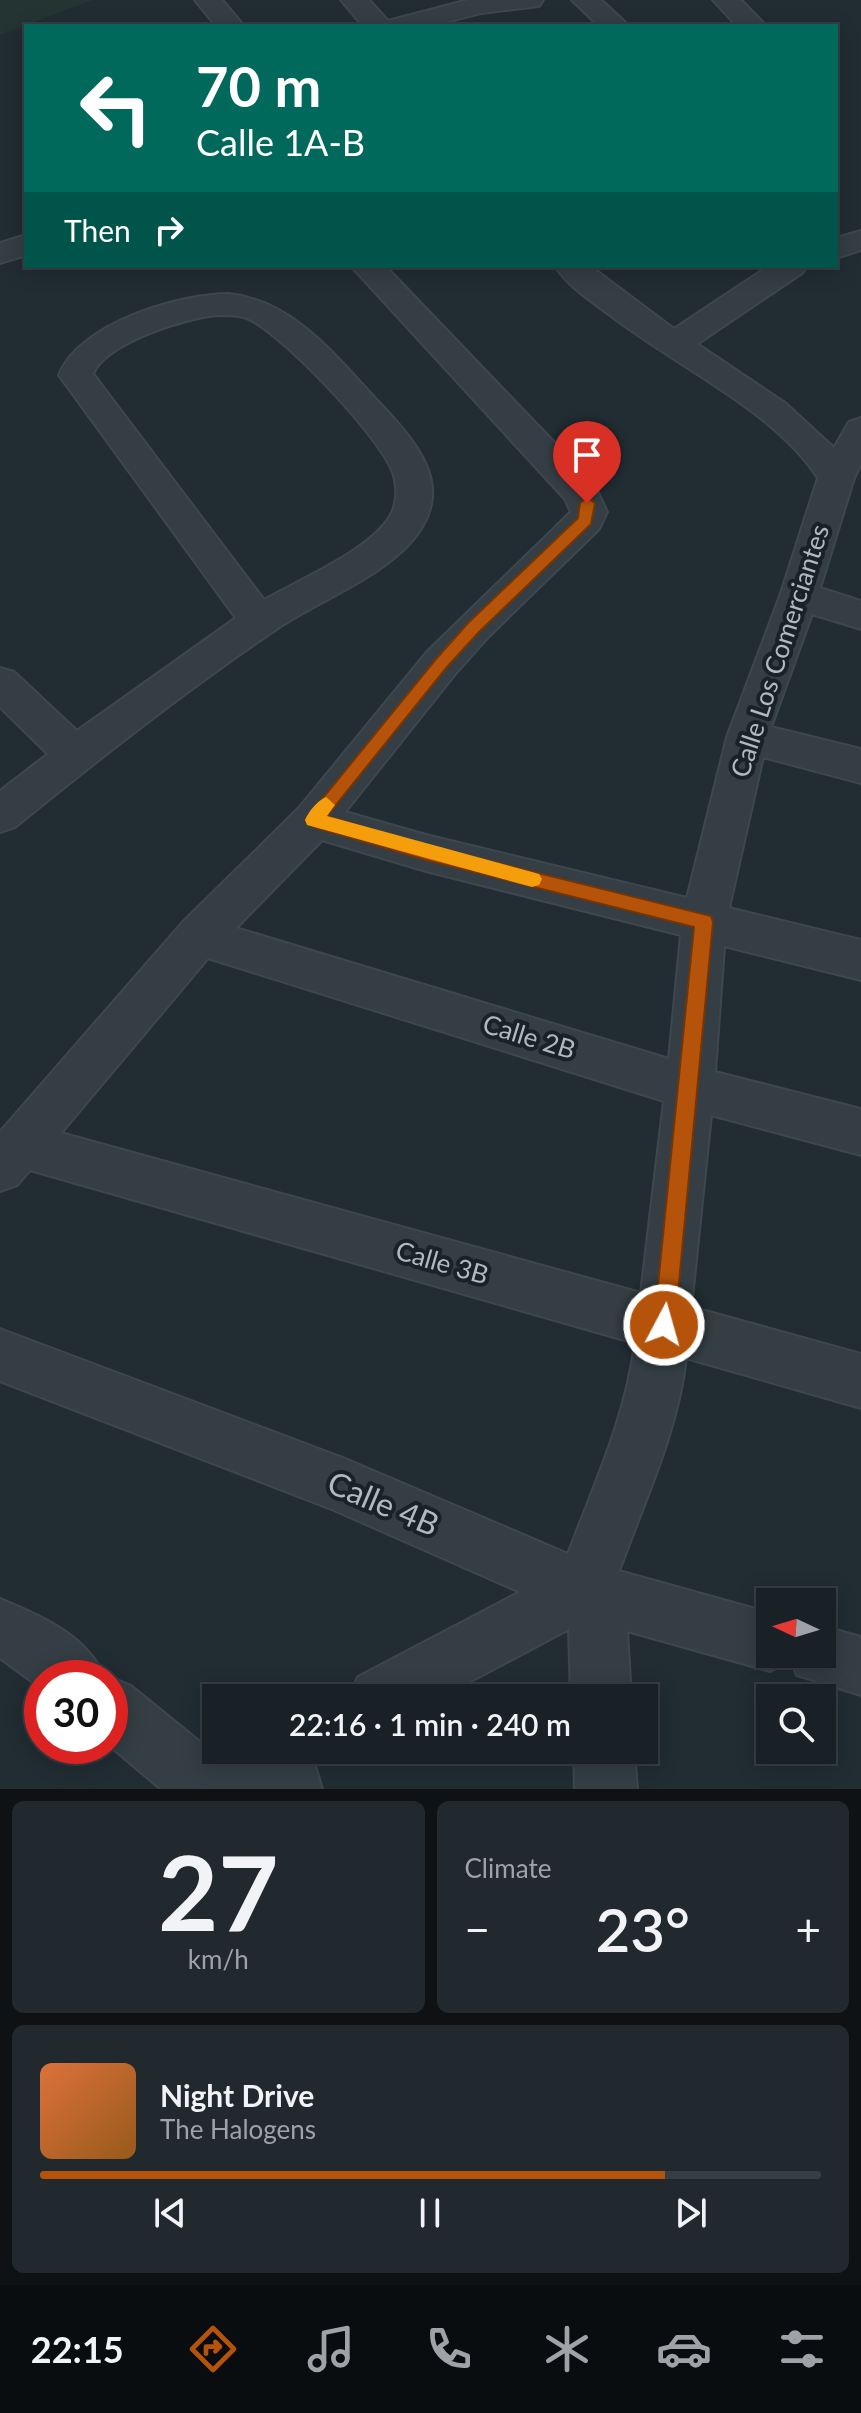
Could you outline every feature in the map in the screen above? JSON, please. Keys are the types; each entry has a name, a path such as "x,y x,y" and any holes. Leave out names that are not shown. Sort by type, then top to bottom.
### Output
{"street":[{"path":"208,0 228,24"},
{"path":"354,0 376,24"},
{"path":"406,24 480,5 530,0"},
{"path":"585,0 613,24"},
{"path":"726,0 750,24"},
{"path":"838,247 861,240"},
{"path":"0,253 24,246"},
{"path":"12,1157 199,936 314,820 441,663 474,627 586,520 589,512 581,493 369,268"},
{"path":"573,268 601,293 779,415 849,483"},
{"path":"674,344 788,268"},
{"path":"0,815 75,754 259,621 320,587 391,539 411,513 414,484 410,467 382,430 282,324 248,307 224,304 195,306 145,324 91,350 82,358 76,375 259,621"},
{"name":"Calle Los Comerciantes","path":"589,1592 657,1379 690,1087 704,922 747,737 799,596 849,483 861,430"},
{"path":"799,596 861,615"},
{"path":"0,683 75,754"},
{"path":"747,737 861,766"},
{"path":"314,820 426,853 861,960"},
{"name":"Calle 2B","path":"199,936 690,1087 861,1132"},
{"name":"Calle 3B","path":"12,1157 664,1325 861,1381"},
{"name":"Calle 4B","path":"0,1355 343,1486 589,1592 756,1638"},
{"path":"407,1684 589,1592 599,1684"},
{"path":"0,1628 31,1642 53,1660"},
{"path":"836,1659 861,1666"},
{"path":"128,1723 198,1786 248,1764"},
{"path":"284,1764 291,1789"},
{"path":"605,1764 606,1789"}],"shaded area":[{"path":"0,0 93,0 24,24 0,35"}],"slow traffic":[{"path":"326,805 314,820 426,853 532,879"}],"route":[{"path":"587,503 589,512 586,520 474,627 441,663 314,820 426,853 704,922 664,1325"}]}
